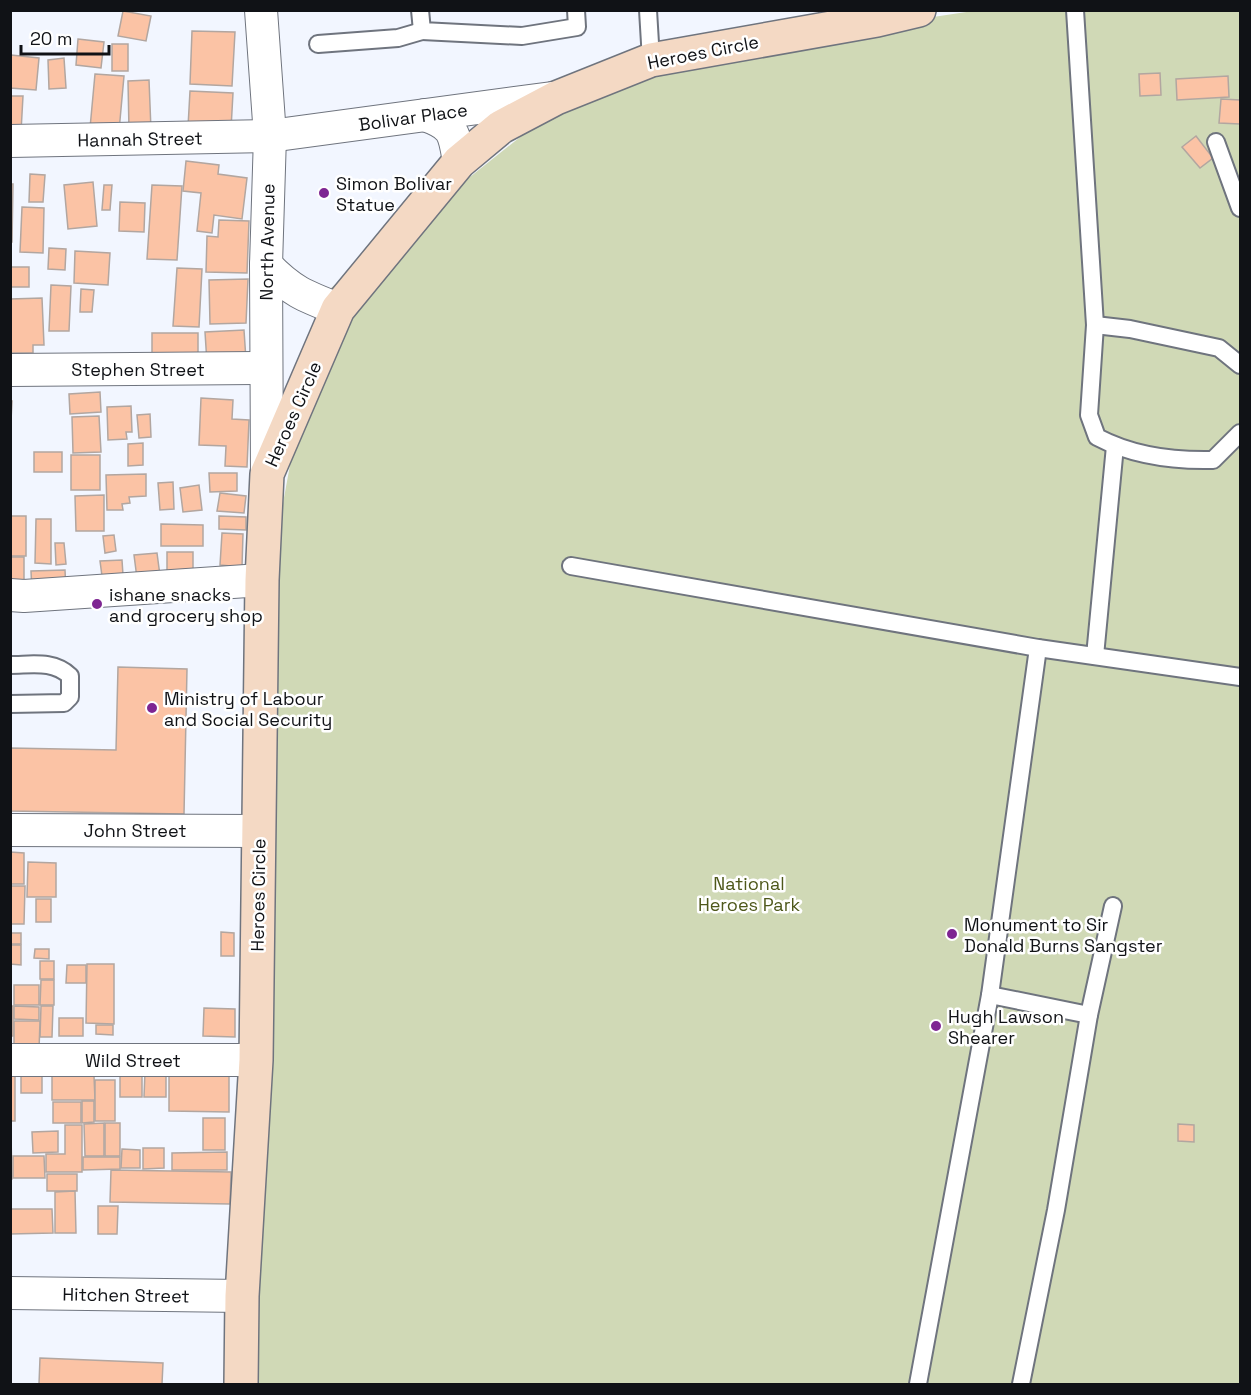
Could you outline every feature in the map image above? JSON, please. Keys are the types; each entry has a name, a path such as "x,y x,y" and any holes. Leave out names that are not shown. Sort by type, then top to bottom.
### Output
{"main road":[{"name":"Heroes Circle","path":"241,1384 243,1296 256,1060 262,580 267,474 338,309 459,162 501,127 556,98 651,60 877,20 919,10"}],"street":[{"name":"North Avenue","path":"261,10 270,136 265,368 267,474"},
{"name":"Bolivar Place","path":"270,136 556,98"},
{"path":"425,115 443,122 454,136 459,162"},
{"name":"Hannah Street","path":"10,141 270,136"},
{"path":"266,265 283,283 302,296 338,309"},
{"name":"Stephen Street","path":"10,370 265,368"},
{"path":"10,595 24,596 262,580"},
{"name":"John Street","path":"10,830 259,831"},
{"name":"Wild Street","path":"10,1060 256,1060"},
{"name":"Hitchen Street","path":"10,1293 243,1296"}],"lane":[{"path":"420,10 422,31"},
{"path":"318,44 398,38 422,31 522,36 577,27 576,10"},
{"path":"648,10 651,60"},
{"path":"1075,10 1095,325 1089,415 1097,437 1114,446 1145,455 1181,461 1213,460 1240,433"},
{"path":"1216,142 1240,208"},
{"path":"1095,325 1130,329 1219,348 1240,365"},
{"path":"1095,656 1114,446"},
{"path":"571,566 1038,648 1240,677"},
{"path":"918,1384 990,995 1038,648"},
{"path":"10,665 52,665 61,668 70,676 70,697 64,703 10,704"},
{"path":"1021,1384 1056,1210 1089,1015 1113,906"},
{"path":"990,995 1089,1015"}],"green space":[{"name":"National Heroes Park","path":"973,11 1240,11 1240,1384 242,1384 268,585 321,296 554,110 707,51"}],"building":[{"path":"123,11 151,16 146,41 118,36"},
{"path":"192,31 235,32 232,86 190,84"},
{"path":"78,39 104,42 101,68 76,65"},
{"path":"112,44 128,44 128,71 112,71"},
{"path":"11,55 39,58 36,90 10,88"},
{"path":"64,58 66,88 49,89 48,60"},
{"path":"1160,73 1161,95 1140,96 1139,74"},
{"path":"95,74 124,76 119,131 90,128"},
{"path":"1228,76 1229,97 1177,100 1176,79"},
{"path":"149,80 151,130 129,130 128,81"},
{"path":"190,91 233,93 231,129 188,127"},
{"path":"10,96 23,96 21,132 10,132"},
{"path":"1221,99 1240,100 1240,124 1219,123"},
{"path":"1196,136 1213,158 1200,168 1182,147"},
{"path":"186,161 219,165 218,174 247,178 242,219 214,215 212,233 197,231 201,193 183,191"},
{"path":"30,174 45,175 43,202 29,202"},
{"path":"93,182 97,226 68,229 64,185"},
{"path":"10,184 13,184 12,242 10,242"},
{"path":"104,185 112,185 110,210 102,210"},
{"path":"152,185 182,186 177,260 147,259"},
{"path":"120,202 145,203 144,232 119,231"},
{"path":"22,207 44,208 43,253 20,252"},
{"path":"219,220 249,221 247,273 206,272 207,236 218,237"},
{"path":"49,248 66,249 65,270 48,269"},
{"path":"75,251 110,253 108,285 74,283"},
{"path":"10,267 29,267 29,287 10,287"},
{"path":"177,268 202,269 199,327 173,326"},
{"path":"248,279 246,323 210,324 209,280"},
{"path":"51,285 71,286 69,331 49,331"},
{"path":"81,289 94,290 92,312 80,312"},
{"path":"42,298 44,345 33,345 33,353 10,353 10,299"},
{"path":"244,330 246,360 207,363 205,332"},
{"path":"152,333 198,333 198,366 152,365"},
{"path":"100,392 101,412 70,414 69,394"},
{"path":"201,398 233,400 232,419 249,420 247,467 225,466 226,446 199,445"},
{"path":"10,401 12,401 10,441"},
{"path":"131,406 132,432 126,432 127,439 108,440 107,407"},
{"path":"150,414 151,437 139,438 137,415"},
{"path":"99,416 101,452 73,453 72,417"},
{"path":"143,443 143,465 128,466 128,444"},
{"path":"34,452 62,452 62,472 34,472"},
{"path":"71,455 100,455 100,490 71,490"},
{"path":"209,473 237,473 237,491 210,492"},
{"path":"146,474 146,496 129,497 130,503 122,504 123,510 107,510 106,475"},
{"path":"173,482 174,509 160,510 158,483"},
{"path":"199,485 202,510 183,512 180,488"},
{"path":"220,493 246,496 244,513 217,511"},
{"path":"104,495 104,531 76,531 75,496"},
{"path":"10,516 26,516 26,556 10,556"},
{"path":"219,516 246,517 246,530 219,529"},
{"path":"36,519 51,519 51,564 35,563"},
{"path":"161,524 203,525 203,546 161,546"},
{"path":"222,533 243,534 242,567 220,565"},
{"path":"114,535 116,551 105,553 103,536"},
{"path":"55,543 64,543 66,564 56,565"},
{"path":"167,552 193,552 193,572 167,572"},
{"path":"157,553 161,583 138,586 134,555"},
{"path":"10,557 24,557 24,590 10,590"},
{"path":"122,560 123,575 102,576 100,561"},
{"path":"65,570 66,591 32,592 31,571"},
{"name":"Ministry of Labour and Social Security","path":"118,667 187,669 184,814 10,811 10,748 116,750"},
{"path":"10,852 24,853 24,884 10,884"},
{"path":"28,862 56,863 56,897 27,897"},
{"path":"10,886 25,886 24,924 10,924"},
{"path":"36,899 51,899 51,922 36,922"},
{"path":"221,932 234,933 234,956 221,956"},
{"path":"10,933 21,933 21,944 10,944"},
{"path":"10,945 21,945 21,965 10,964"},
{"path":"35,949 49,949 49,959 34,958"},
{"path":"40,961 54,961 54,979 40,979"},
{"path":"87,964 114,964 114,1024 86,1023"},
{"path":"67,965 86,965 86,983 66,983"},
{"path":"41,980 54,980 54,1005 40,1005"},
{"path":"14,985 39,985 39,1005 14,1005"},
{"path":"10,1006 13,1006 13,1036 10,1036"},
{"path":"14,1006 39,1007 39,1020 14,1019"},
{"path":"41,1006 53,1006 52,1037 40,1037"},
{"path":"204,1008 235,1009 235,1037 203,1036"},
{"path":"59,1018 83,1018 83,1036 59,1036"},
{"path":"14,1021 40,1021 39,1050 14,1049"},
{"path":"96,1025 113,1025 113,1035 96,1034"},
{"path":"21,1072 42,1072 42,1093 21,1093"},
{"path":"120,1072 142,1072 142,1097 120,1097"},
{"path":"145,1072 166,1072 166,1097 144,1097"},
{"path":"169,1072 229,1072 229,1112 169,1111"},
{"path":"10,1073 15,1073 15,1121 10,1121"},
{"path":"52,1076 94,1076 95,1100 52,1100"},
{"path":"95,1080 115,1080 115,1121 95,1121"},
{"path":"82,1101 94,1101 94,1122 82,1123"},
{"path":"53,1102 81,1102 81,1123 53,1123"},
{"path":"203,1118 225,1118 225,1150 203,1150"},
{"path":"104,1123 104,1156 85,1156 84,1124"},
{"path":"105,1123 120,1123 120,1156 105,1156"},
{"path":"1178,1124 1194,1125 1194,1142 1178,1141"},
{"path":"65,1125 82,1125 82,1172 46,1172 46,1154 65,1154"},
{"path":"58,1131 58,1152 33,1153 32,1132"},
{"path":"10,1136 12,1179 10,1180"},
{"path":"143,1148 164,1148 164,1168 143,1169"},
{"path":"122,1149 140,1150 140,1168 121,1168"},
{"path":"227,1152 227,1170 172,1170 172,1153"},
{"path":"13,1156 44,1156 45,1178 13,1178"},
{"path":"83,1157 120,1157 120,1169 83,1170"},
{"path":"111,1170 231,1172 230,1204 110,1202"},
{"path":"47,1174 77,1174 77,1191 47,1191"},
{"path":"75,1191 76,1233 55,1233 55,1192"},
{"path":"98,1206 118,1206 117,1234 98,1234"},
{"path":"10,1209 52,1209 53,1233 10,1234"},
{"path":"40,1358 163,1363 162,1384 39,1384"}],"place":[{"name":"Simon Bolivar Statue","path":"324,193"},
{"name":"ishane snacks and grocery shop","path":"97,604"},
{"name":"Ministry of Labour and Social Security","path":"152,708"},
{"name":"Monument to Sir Donald Burns Sangster","path":"952,934"},
{"name":"Hugh Lawson Shearer","path":"936,1026"}]}
